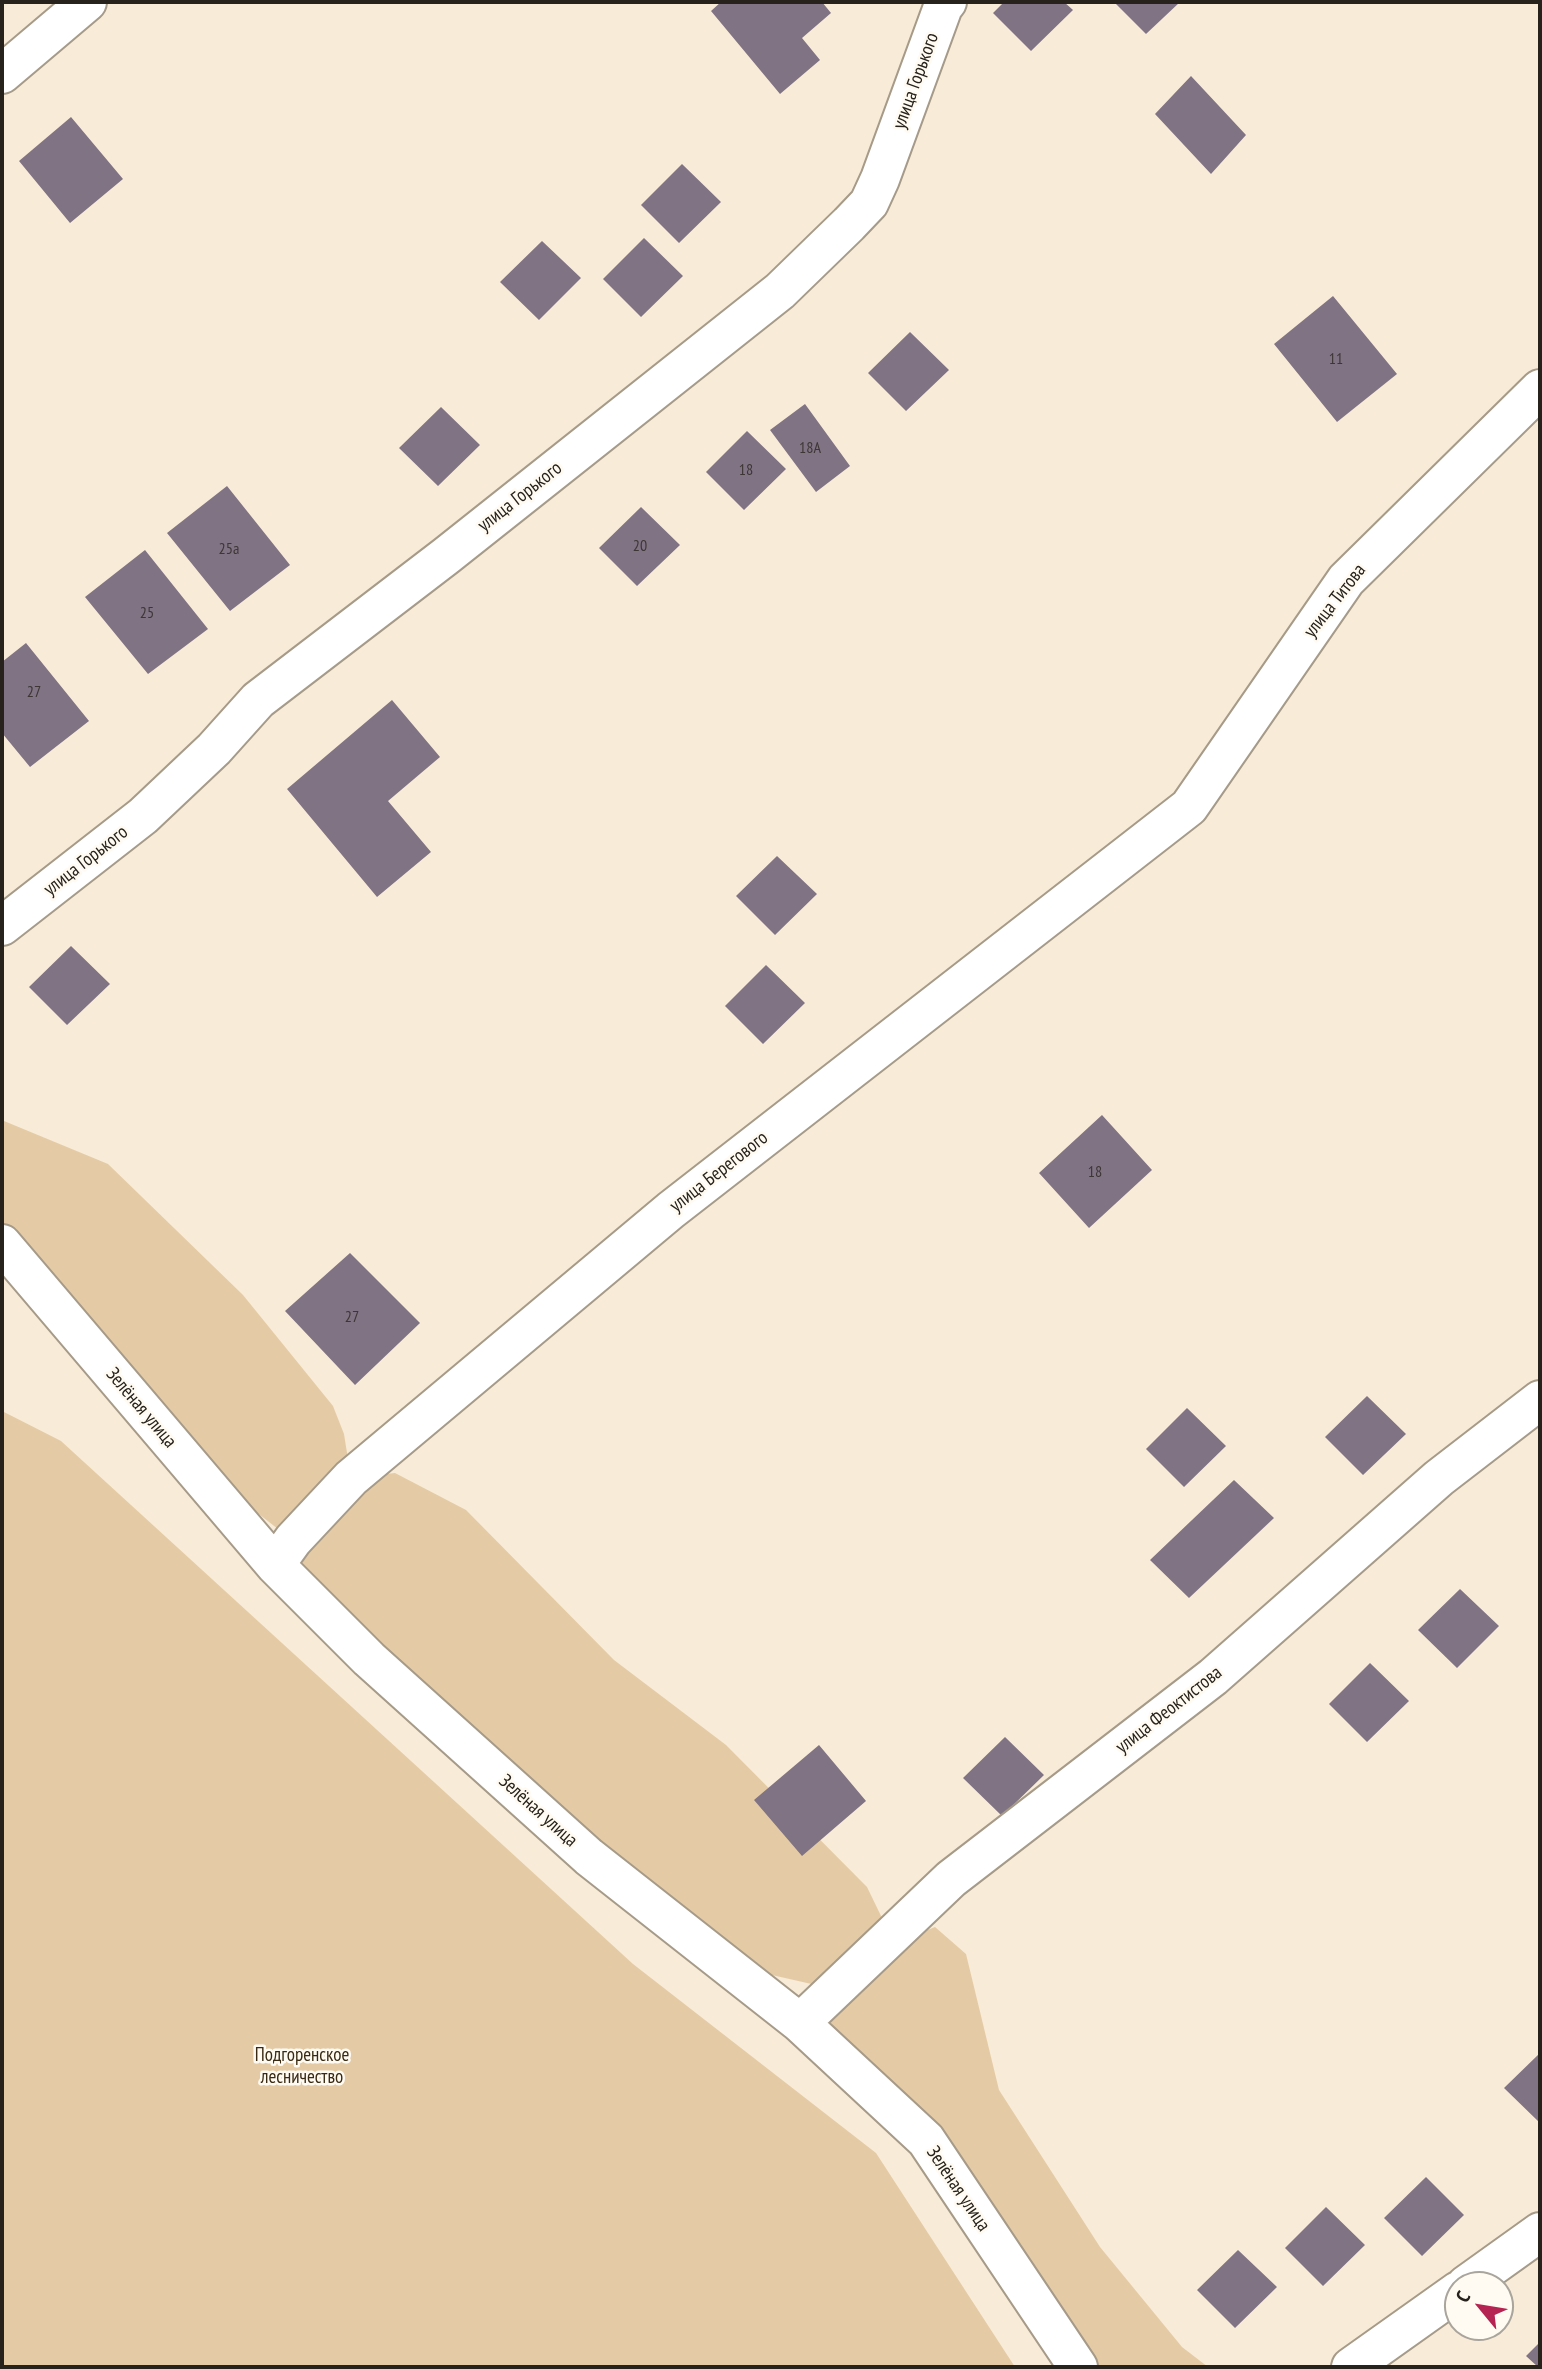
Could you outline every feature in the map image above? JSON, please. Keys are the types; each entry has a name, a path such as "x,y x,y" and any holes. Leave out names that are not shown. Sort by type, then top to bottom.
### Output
{"street":[{"path":"2,74 87,2"},
{"name":"улица Горького","path":"2,926 143,816 214,749 258,700 446,556 780,291 849,224 869,203 880,179 947,2"},
{"name":"улица Титова","path":"1189,807 1346,580 1540,389"},
{"name":"улица Берегового","path":"275,1565 293,1540 351,1478 671,1210 1189,807"},
{"name":"Зелёная улица","path":"2,1244 275,1565 369,1659 589,1857 800,2023 926,2140 1077,2367"},
{"name":"улица Феоктистова","path":"800,2023 951,1879 1213,1677 1439,1478 1540,1400"},
{"path":"1486,2271 1540,2232"},
{"path":"1351,2367 1444,2301"}],"green space":[{"path":"4,1121 108,1164 243,1295 333,1406 344,1434 351,1478 395,1473 466,1510 614,1660 726,1745 867,1887 882,1918 816,1985 763,1973 369,1659 292,1552 292,1540 241,1500 2,1230"},
{"name":"Подгоренское лесничество","path":"2,1411 61,1441 633,1964 876,2153 1015,2367 2,2367"},
{"path":"935,1927 966,1954 999,2090 1100,2247 1182,2347 1208,2367 1097,2367 935,2131 819,2041 843,2001 898,1942"}],"building":[{"path":"721,2 822,2 831,13 802,38 820,60 780,94 711,11"},
{"path":"1004,2 1064,2 1073,10 1031,51 993,13"},
{"path":"1114,2 1180,2 1146,34"},
{"path":"1191,76 1246,135 1211,174 1155,114"},
{"path":"71,117 123,179 70,223 19,161"},
{"path":"682,164 721,202 679,243 641,205"},
{"path":"644,238 683,276 641,317 603,279"},
{"path":"542,241 581,278 539,320 500,282"},
{"path":"1333,296 1397,374 1337,422 1274,344"},
{"path":"910,332 949,370 906,411 868,373"},
{"path":"805,404 850,466 816,492 770,430"},
{"path":"441,407 480,445 438,486 399,448"},
{"path":"747,431 786,469 744,510 706,472"},
{"path":"227,486 290,565 230,611 167,533"},
{"path":"641,507 680,545 637,586 599,548"},
{"path":"145,550 208,629 148,674 85,597"},
{"path":"26,643 89,721 30,767 2,733 2,662"},
{"path":"392,700 440,757 388,801 431,852 377,897 287,789"},
{"path":"777,856 817,894 775,935 736,896"},
{"path":"71,946 110,984 67,1025 29,987"},
{"path":"766,965 805,1003 763,1044 725,1006"},
{"path":"1102,1115 1152,1170 1089,1228 1039,1173"},
{"path":"350,1253 420,1323 355,1385 285,1311"},
{"path":"1367,1396 1406,1434 1363,1475 1325,1437"},
{"path":"1187,1408 1226,1446 1184,1487 1146,1449"},
{"path":"1234,1480 1274,1518 1189,1598 1150,1560"},
{"path":"1460,1589 1499,1626 1457,1668 1418,1630"},
{"path":"1370,1663 1409,1701 1367,1742 1329,1704"},
{"path":"1005,1737 1044,1775 1002,1816 963,1778"},
{"path":"819,1745 866,1801 802,1856 754,1800"},
{"path":"1540,2053 1540,2123 1504,2088"},
{"path":"1426,2177 1464,2215 1422,2256 1384,2218"},
{"path":"1326,2207 1365,2245 1323,2286 1285,2248"},
{"path":"1238,2250 1277,2287 1235,2328 1197,2290"},
{"path":"1540,2342 1540,2367 1538,2367 1526,2356"}]}
